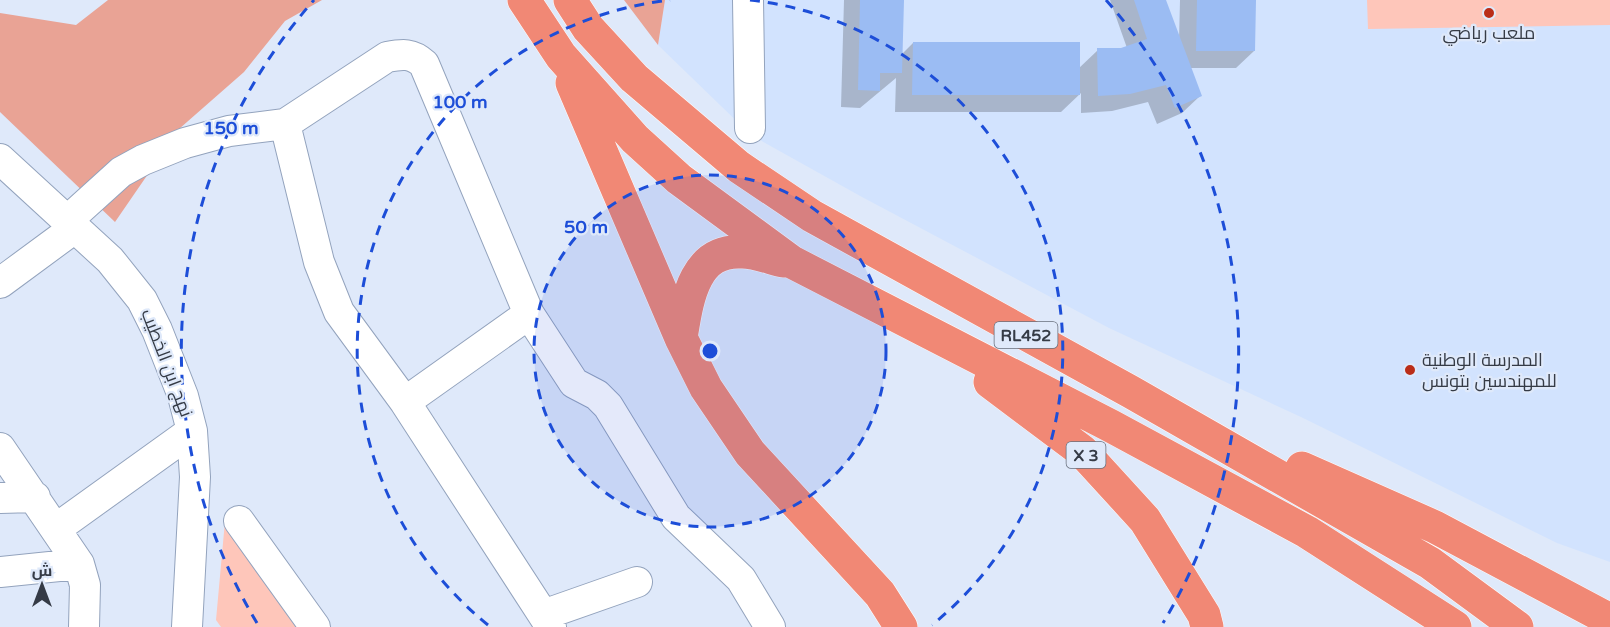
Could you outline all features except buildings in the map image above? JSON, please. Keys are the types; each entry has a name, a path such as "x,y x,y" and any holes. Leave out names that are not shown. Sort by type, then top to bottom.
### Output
{"highway":[{"name":"RL452","path":"524,0 561,56 636,139 679,179 792,262 1111,426 1307,532 1455,627"},
{"name":"RL452","path":"570,0 588,28 634,78 739,167 823,222 1131,392 1430,562 1517,627"},
{"path":"561,56 681,338 706,388 750,453 880,594 901,627"},
{"path":"681,338 688,297 700,268 720,256 741,251 792,262"},
{"name":"X 3","path":"916,327 1083,451 1145,520 1204,615 1207,627"},
{"path":"1131,392 1436,527 1610,620"}],"street":[{"path":"748,0 750,128"},
{"path":"0,283 72,223 121,172 142,160 185,143 229,130 285,124 387,57 404,53 415,56 424,64 529,314 574,382 597,395 608,406 676,517 741,579 770,627"},
{"path":"285,124 319,262 339,312 405,402 548,621 637,582"},
{"name":"نهج ابن الخطيب","path":"0,159 110,260 142,300 157,330 183,396 192,431 195,477 187,627"},
{"path":"405,402 529,314"},
{"path":"57,528 192,431"},
{"path":"0,448 57,528 79,564 85,585 84,627"},
{"path":"0,498 35,497"},
{"path":"238,521 315,627"},
{"path":"0,572 79,564"}],"shaded area":[{"path":"108,0 322,0 285,21 244,72 179,129 115,222 0,112 0,13 76,25"},
{"path":"624,0 665,0 658,45"},
{"name":"المدرسة الوطنية للمهندسين بتونس","path":"665,0 1610,0 1610,562 1557,543 1301,417 1109,328 862,197 751,135 658,45"},
{"name":"ملعب رياضي","path":"1367,0 1610,0 1610,25 1368,29"},
{"path":"225,521 296,627 221,627 216,620"}],"place":[{"name":"ملعب رياضي","path":"1489,13"},
{"name":"المدرسة الوطنية للمهندسين بتونس","path":"1410,370"}]}
